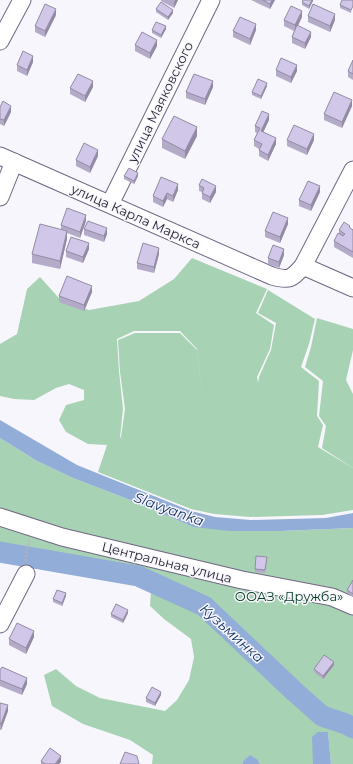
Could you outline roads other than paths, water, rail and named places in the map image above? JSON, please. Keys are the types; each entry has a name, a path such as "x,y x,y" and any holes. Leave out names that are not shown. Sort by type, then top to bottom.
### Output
{"street":[{"path":"0,41 22,0"},
{"name":"улица Маяковского","path":"110,204 211,0"},
{"path":"0,197 7,159"},
{"name":"улица Карла Маркса","path":"7,159 272,276 284,279 294,277 303,266"},
{"path":"353,170 303,266 353,288"},
{"name":"Центральная улица","path":"0,517 29,531 62,536 242,580 307,591 332,597 353,606"},
{"path":"0,624 25,569"}],"water":[{"name":"Slavyanka","path":"0,420 77,465 191,511 215,517 251,520 326,518 353,513 353,528 280,531 230,531 193,527 138,503 73,478 37,461 0,438"},
{"path":"318,732 328,732 331,764 313,764 312,737"},
{"path":"250,755 258,760 260,764 243,764 242,762"}],"waterway":[{"name":"Кузьминка","path":"0,552 138,576 204,606 322,716 346,724 353,728"}],"park label":[{"name":"ООАЗ «Дружба»","path":"289,596"}]}
